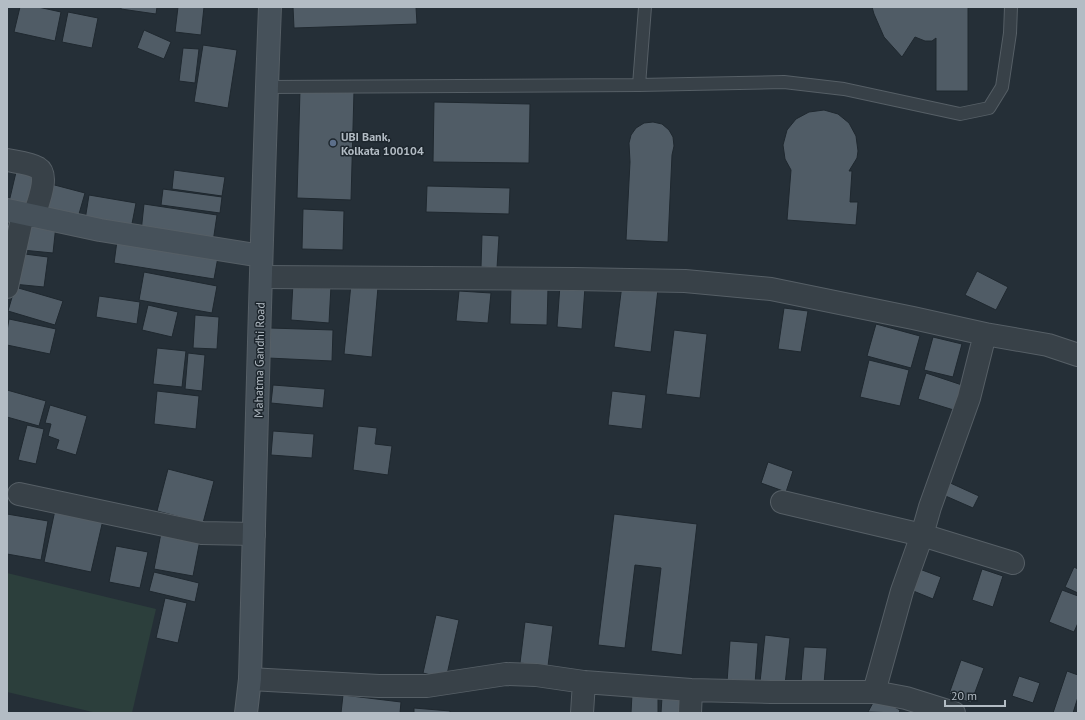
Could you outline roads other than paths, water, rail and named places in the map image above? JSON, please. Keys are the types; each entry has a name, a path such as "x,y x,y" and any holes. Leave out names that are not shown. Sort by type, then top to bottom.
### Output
{"main road":[{"name":"Mahatma Gandhi Road","path":"246,713 250,679 261,267 270,7"},
{"path":"21,214 100,230 261,267"}],"street":[{"path":"7,160 32,166 39,169 43,174 43,182 21,214 7,287"},
{"path":"261,267 574,278 685,280 771,289 986,334 1048,345 1078,355"},
{"path":"874,692 902,591 969,398 986,334"},
{"path":"19,494 202,533 254,534"},
{"path":"782,502 922,535 1013,563"},
{"path":"250,679 379,686 427,686 506,674 536,675 584,682 691,690 874,692 906,698 954,713"},
{"path":"582,713 584,682"},
{"path":"690,713 691,690"}],"lane":[{"path":"639,85 645,7"},
{"path":"267,87 639,85 784,82 844,89 960,114 989,108 1002,87 1010,33 1011,7"}],"place":[{"name":"UBI Bank, Kolkata 100104","path":"333,143"}]}
